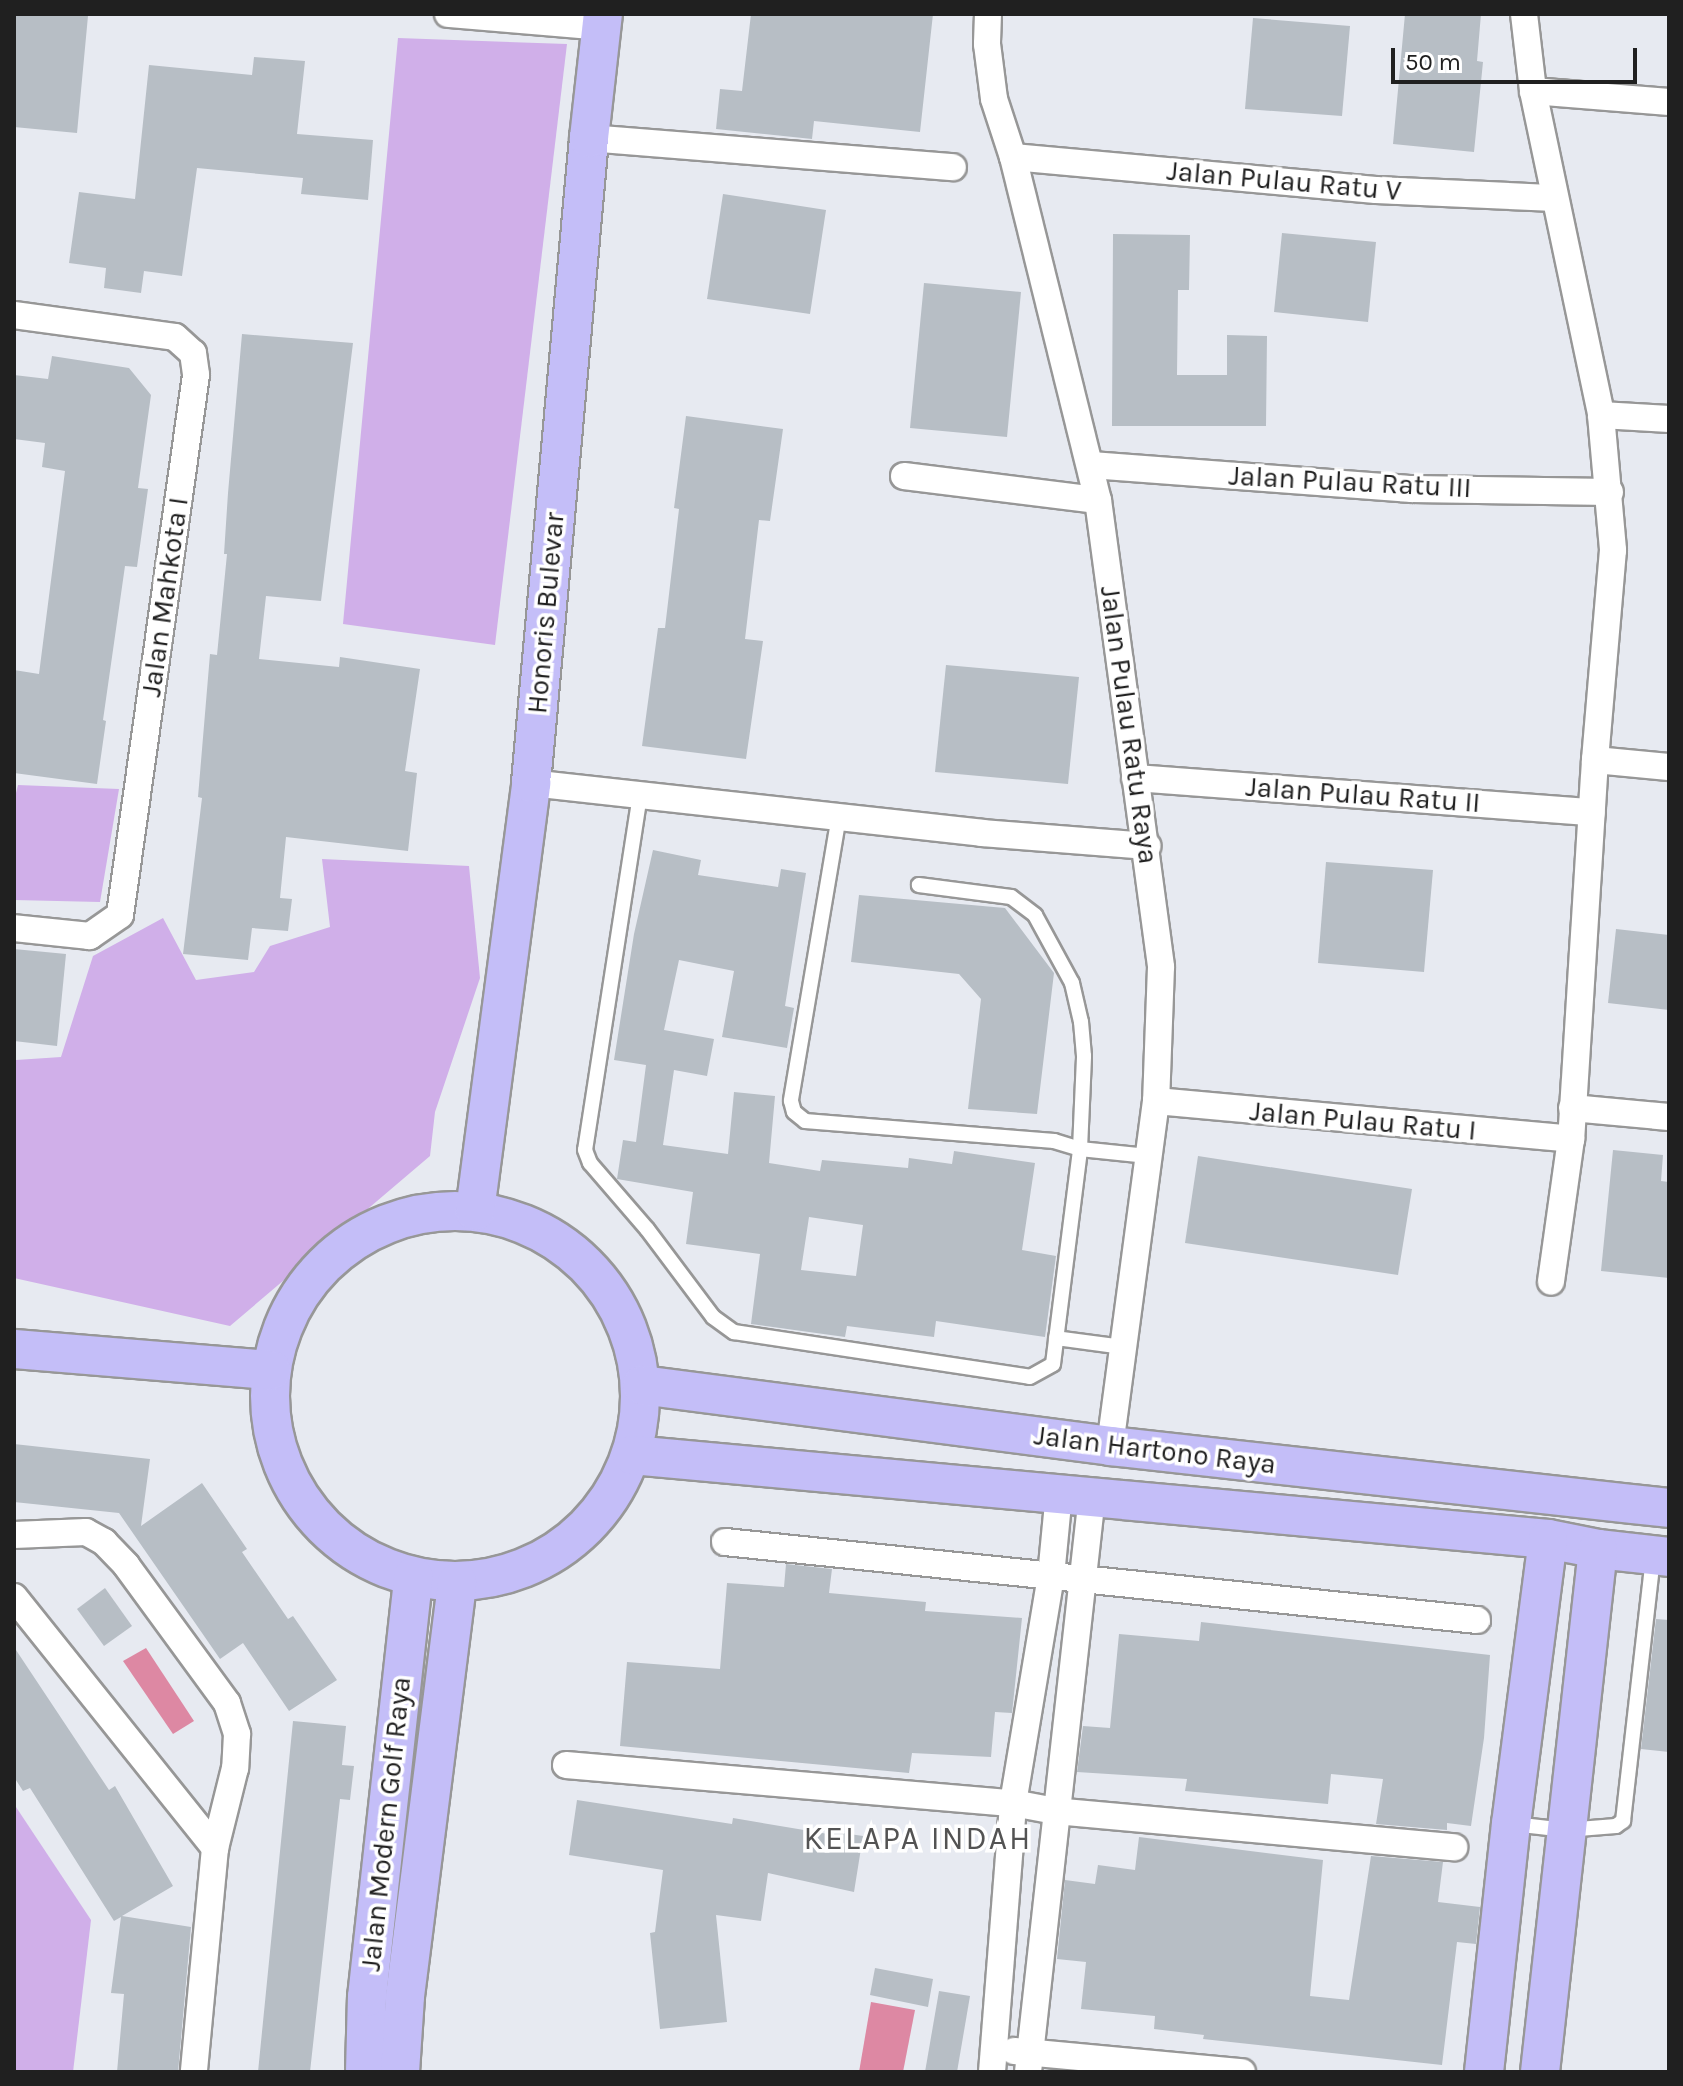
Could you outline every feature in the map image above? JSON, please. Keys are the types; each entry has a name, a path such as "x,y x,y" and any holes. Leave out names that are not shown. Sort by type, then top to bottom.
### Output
{"street":[{"path":"448,14 603,20"},
{"name":"Jalan Pulau Ratu Raya","path":"988,14 987,44 994,99 1013,157 1098,500 1161,967 1156,1101 1110,1446"},
{"path":"1524,14 1533,91 1601,415 1613,550 1595,760 1571,1139 1551,1282"},
{"name":"Honoris Bulevar","path":"475,1211 531,783 589,138 603,20"},
{"path":"1533,91 1669,102"},
{"path":"589,138 953,167"},
{"name":"Jalan Pulau Ratu V","path":"1013,157 1376,190 1555,198"},
{"name":"Jalan Mahkota I","path":"14,315 175,337 193,353 196,375 120,915 90,936 14,928"},
{"path":"1601,415 1669,419"},
{"name":"Jalan Pulau Ratu III","path":"1091,465 1412,489 1610,492"},
{"path":"904,476 1098,500"},
{"path":"1595,760 1669,767"},
{"name":"Jalan Pulau Ratu II","path":"1135,778 1592,812"},
{"path":"531,783 982,833 1147,846"},
{"name":"Jalan Pulau Ratu I","path":"1156,1101 1571,1139"},
{"path":"1572,1108 1669,1117"},
{"path":"475,1211 526,1224 571,1250 607,1287 631,1334 642,1385 632,1455 616,1490 601,1510 565,1546 532,1565 495,1577 457,1582 413,1577 376,1564 353,1551 313,1517 291,1484 276,1448 269,1409 271,1370 284,1324 307,1283 341,1249 382,1225 427,1212 475,1211"},
{"path":"14,1349 271,1370"},
{"name":"Jalan Hartono Raya","path":"642,1385 1110,1446 1669,1508"},
{"name":"Jalan Hartono Raya","path":"632,1455 1548,1539 1598,1549 1661,1556"},
{"path":"1076,1494 1051,1576 1013,1803 993,2060 1242,2072"},
{"path":"1029,2062 1083,1579 1076,1494"},
{"path":"14,1535 86,1532 104,1542 126,1565 227,1703 237,1734 235,1768 215,1848 194,2072"},
{"path":"1484,2072 1511,1824 1548,1539"},
{"path":"725,1542 1477,1620"},
{"path":"1540,2072 1598,1549"},
{"name":"Jalan Modern Golf Raya","path":"365,2072 367,1997 413,1577"},
{"name":"Jalan Modern Golf Raya","path":"400,2072 405,1996 457,1582"},
{"path":"14,1597 215,1848"},
{"path":"566,1765 1013,1803 1055,1811 1454,1847"}],"lane":[{"path":"640,795 585,1150 590,1163 647,1229 713,1317 734,1332 1030,1377 1053,1364 1080,1149 1084,1056 1081,1022 1072,983 1047,932 1035,915 1011,897 919,885"},
{"path":"839,816 791,1101 794,1112 805,1121 1054,1141 1080,1149 1148,1156"},
{"path":"1056,1338 1123,1347"},
{"path":"1511,1824 1566,1830 1616,1826 1623,1821 1661,1556"}],"shaded area":[{"path":"398,38 567,44 495,645 343,624"},
{"path":"18,785 119,789 100,902 14,900 14,801"},
{"path":"322,859 469,866 480,978 435,1112 430,1156 230,1326 14,1278 16,1060 61,1057 93,956 163,918 196,980 254,972 270,946 330,927"},
{"path":"146,1648 194,1721 173,1734 123,1661"},
{"path":"14,1804 91,1920 73,2072 14,2072"},
{"path":"871,2002 915,2010 903,2072 859,2072"}],"building":[{"path":"14,14 88,16 77,133 14,127"},
{"path":"751,14 933,14 920,132 814,121 812,139 716,129 720,89 742,91"},
{"path":"1405,14 1481,14 1477,61 1483,62 1474,152 1393,144"},
{"path":"1253,18 1350,26 1342,116 1245,109"},
{"path":"254,57 305,61 297,134 373,140 368,200 301,194 303,178 197,168 182,276 144,271 141,293 104,288 106,268 69,263 79,192 135,199 149,65 252,75"},
{"path":"723,194 826,210 810,314 707,299"},
{"path":"1282,233 1376,242 1368,322 1274,312"},
{"path":"1113,234 1190,235 1189,290 1178,290 1177,375 1227,375 1227,335 1267,336 1266,426 1112,426"},
{"path":"924,283 1021,292 1007,437 910,428"},
{"path":"242,334 353,343 321,601 266,596 259,659 339,667 340,657 420,669 405,771 417,773 408,851 286,837 280,898 292,899 288,931 252,928 248,960 183,954 202,798 198,797 210,654 217,655 227,554 224,554 228,493"},
{"path":"52,356 129,368 151,395 138,488 148,489 137,567 125,566 97,784 14,773 14,670 39,674 65,471 42,467 45,443 14,439 14,375 48,379"},
{"path":"686,416 783,429 770,521 759,520 745,639 763,641 746,759 642,746 658,628 665,628 679,509 674,508"},
{"path":"946,665 1079,677 1068,784 935,772"},
{"path":"653,850 701,860 698,875 778,887 781,869 806,873 785,1006 794,1008 787,1048 722,1037 734,971 679,960 664,1030 714,1039 707,1076 674,1070 663,1145 728,1154 734,1092 775,1096 769,1163 820,1171 822,1160 908,1168 909,1158 952,1164 954,1151 1035,1163 1022,1250 1056,1256 1045,1337 936,1321 934,1337 847,1326 845,1337 751,1324 760,1254 686,1244 693,1192 617,1179 623,1140 636,1142 646,1065 614,1060 634,934","holes":["809,1217 863,1225 856,1276 801,1270"]},
{"path":"1326,862 1433,870 1424,972 1318,963"},
{"path":"859,895 1005,908 1054,973 1037,1114 968,1109 981,999 959,974 851,962"},
{"path":"1616,929 1669,935 1669,1010 1608,1003"},
{"path":"14,949 66,954 57,1046 14,1041"},
{"path":"1613,1150 1663,1155 1661,1181 1669,1182 1669,1278 1601,1271"},
{"path":"1198,1156 1412,1189 1398,1275 1185,1243"},
{"path":"14,1444 150,1459 141,1526 202,1483 247,1549 242,1552 288,1619 293,1616 337,1680 289,1711 243,1643 220,1659 119,1513 14,1502"},
{"path":"786,1564 832,1569 829,1593 926,1602 925,1611 1022,1618 1012,1713 995,1712 991,1757 912,1753 909,1773 620,1746 627,1662 720,1669 727,1583 784,1587"},
{"path":"105,1588 132,1626 104,1646 77,1609"},
{"path":"1656,1619 1669,1620 1669,1752 1641,1749"},
{"path":"1201,1622 1490,1655 1484,1738 1471,1826 1447,1823 1447,1830 1376,1824 1383,1779 1331,1774 1328,1804 1185,1791 1187,1779 1077,1772 1083,1726 1110,1728 1119,1634 1199,1641"},
{"path":"14,1647 109,1790 115,1786 173,1886 122,1916 191,1927 178,2072 117,2072 124,1994 111,1993 121,1917 114,1921 30,1788 23,1791 14,1777"},
{"path":"293,1721 346,1726 342,1765 354,1766 350,1800 340,1799 310,2072 258,2072"},
{"path":"577,1800 732,1824 733,1818 828,1834 829,1831 863,1836 854,1892 768,1873 761,1921 716,1915 727,2022 660,2029 650,1933 655,1932 663,1870 569,1855"},
{"path":"1139,1837 1323,1860 1310,1996 1349,2000 1371,1856 1443,1862 1438,1902 1480,1907 1476,1944 1457,1942 1442,2065 1203,2039 1204,2035 1154,2029 1155,2016 1081,2009 1086,1962 1057,1959 1065,1880 1095,1884 1098,1865 1135,1870"},
{"path":"875,1968 933,1979 928,2007 870,1995"},
{"path":"939,1991 970,1996 957,2072 925,2072"}],"district":[{"name":"KELAPA INDAH","path":"918,1839"}]}
